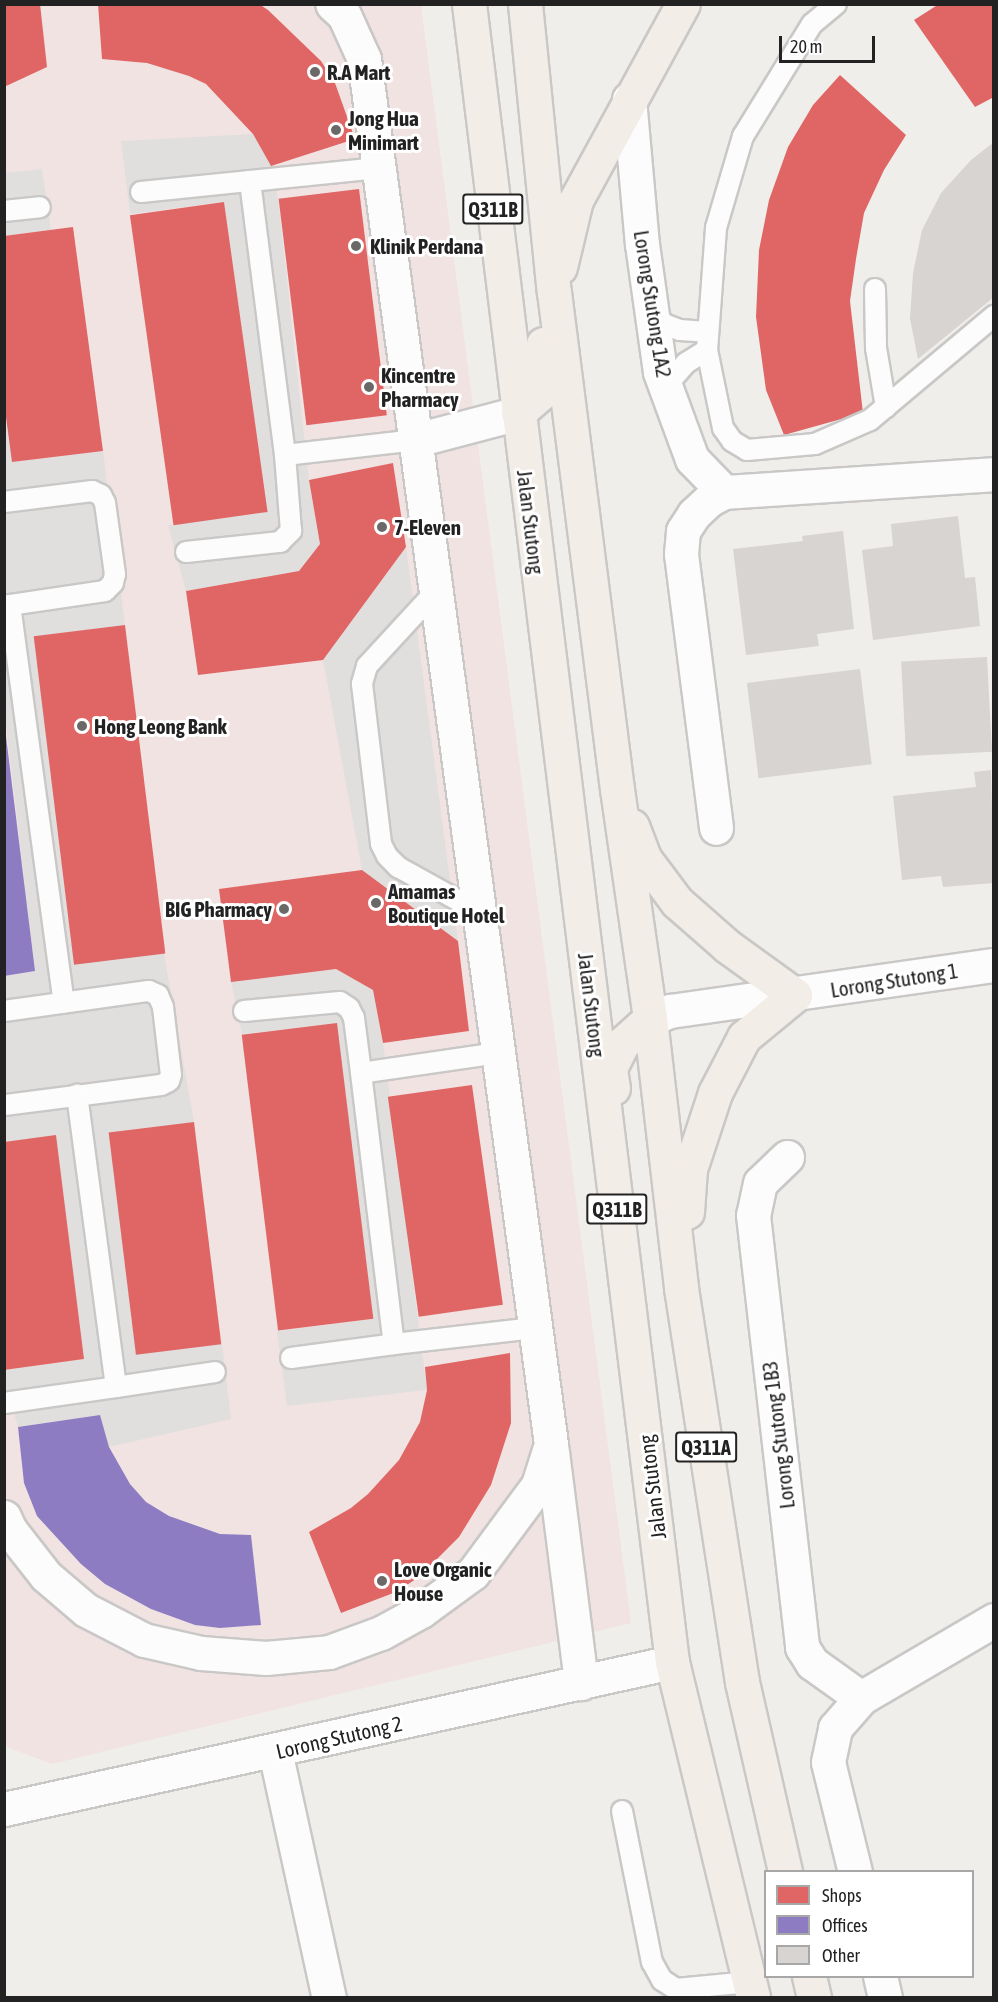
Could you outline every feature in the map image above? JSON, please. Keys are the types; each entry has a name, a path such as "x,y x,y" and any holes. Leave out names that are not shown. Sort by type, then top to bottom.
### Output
{"main road":[{"name":"Jalan Stutong","path":"469,4 672,1662 752,1990"},
{"path":"525,4 554,292 617,789 650,1019 623,1043 610,1068 647,1318 651,1372 645,1432"},
{"path":"518,413 542,392 543,327 554,292 576,200 629,99 683,4"},
{"path":"617,789 644,858 677,902 727,946 795,995 744,1037 714,1092 690,1169 681,1288"},
{"name":"Q311A","path":"650,1019 681,1288 742,1682 785,1870"},
{"path":"809,1978 814,1998"}],"street":[{"path":"332,4 344,15 364,59 551,1444 581,1683"},
{"name":"Lorong Stutong 1A2","path":"629,99 642,244 660,372 692,459 724,492"},
{"path":"416,440 518,413"},
{"path":"716,828 681,554 683,531 694,514 709,500 724,492 993,474"},
{"name":"Lorong Stutong 1","path":"650,1019 670,1011 993,965"},
{"name":"Lorong Stutong 1B3","path":"787,1157 760,1183 753,1215 802,1647 812,1663 861,1698"},
{"path":"4,1517 10,1530 46,1576 86,1610 144,1640 201,1653 266,1658 329,1652 381,1633 421,1611 472,1573 538,1485 551,1444"},
{"path":"855,1870 828,1762 835,1728 861,1698 993,1620"},
{"name":"Lorong Stutong 2","path":"4,1809 672,1662"},
{"path":"275,1751 329,1998"},
{"path":"880,1978 885,1998"}],"lane":[{"path":"836,4 812,24 743,136 716,228 707,341 723,428 732,441 747,450 814,444 870,420 993,316"},
{"path":"141,192 378,168"},
{"path":"186,552 280,543 291,531 285,455 250,181"},
{"path":"4,211 40,207"},
{"path":"875,289 876,348 886,406"},
{"path":"652,311 664,324 707,341"},
{"path":"667,392 673,378 707,341"},
{"path":"285,455 416,440"},
{"path":"4,502 92,490 101,495 105,503 115,574 113,583 105,591 7,605 64,1002"},
{"path":"436,591 367,666 362,684 381,844 387,856 398,867 479,912"},
{"path":"4,1011 149,991 158,995 163,1006 171,1075 169,1081 161,1085 4,1105"},
{"path":"244,1011 340,1002 350,1008 354,1018 394,1344"},
{"path":"361,1072 498,1053"},
{"path":"77,1095 116,1387"},
{"path":"291,1358 534,1328"},
{"path":"4,1403 215,1372"},
{"path":"622,1811 652,1962 662,1980 676,1989 752,1990"}],"shaded area":[{"path":"4,5 421,5 631,1623 52,1764 4,1746"},
{"path":"253,134 271,166 278,198 309,480 320,544 299,571 186,591 168,525 266,512 224,202 130,214 121,141"},
{"path":"42,169 51,230 5,236 4,173"},
{"path":"4,402 13,462 103,451 125,625 34,637 164,954 194,1122 109,1133 137,1354 222,1344 231,1419 109,1447 100,1415 18,1427 5,1383 5,1370 84,1359 56,1136 5,1142 5,976 35,971 4,707"},
{"path":"406,547 458,941 362,870 323,660"},
{"path":"336,969 373,990 383,1043 427,1390 287,1406 277,1331 372,1319 337,1024 242,1034 231,982"}],"building: Shops":[{"path":"4,4 40,4 47,67 4,87"},
{"path":"98,4 259,4 321,61 335,83 355,139 271,166 253,134 206,84 189,76 147,63 102,59"},
{"path":"939,4 994,4 994,97 975,107 914,20"},
{"path":"840,75 906,135 884,170 864,213 856,259 850,301 863,413 784,435 766,390 756,317 759,250 769,200 788,147 813,105"},
{"path":"359,189 387,415 306,425 279,199"},
{"path":"224,202 268,512 173,525 130,215"},
{"path":"73,227 103,451 12,462 4,402 4,236"},
{"path":"393,463 406,547 323,660 198,675 186,591 299,571 320,544 309,480"},
{"path":"125,625 165,954 74,965 34,636"},
{"path":"362,870 458,941 469,1031 383,1043 373,990 336,969 231,982 219,889"},
{"path":"337,1023 373,1319 278,1330 242,1035"},
{"path":"472,1085 503,1305 419,1317 388,1097"},
{"path":"194,1122 221,1344 136,1355 109,1132"},
{"path":"56,1135 84,1359 4,1370 4,1142"},
{"path":"510,1353 511,1423 491,1485 459,1537 419,1577 396,1592 341,1613 309,1532 351,1508 368,1494 399,1460 420,1422 427,1390 425,1367"}],"building: Offices":[{"path":"4,720 35,971 4,976"},
{"path":"100,1415 109,1447 130,1484 146,1502 169,1516 220,1534 251,1535 261,1625 220,1628 195,1625 151,1609 105,1584 81,1564 37,1516 24,1483 18,1427"}],"building: Other":[{"path":"994,142 994,297 918,359 910,319 913,273 922,230 941,193 971,160"},
{"path":"958,516 965,578 975,577 980,626 873,640 862,550 893,546 891,524"},
{"path":"843,531 854,629 817,634 819,646 746,655 733,549 803,541 802,536"},
{"path":"987,657 992,752 906,756 901,662"},
{"path":"860,669 872,764 759,778 747,683"},
{"path":"991,770 994,883 943,887 941,876 902,880 893,796 976,787 974,772"}],"place":[{"name":"R.A Mart","path":"315,72"},
{"name":"Jong Hua Minimart","path":"336,130"},
{"name":"Klinik Perdana","path":"356,246"},
{"name":"Kincentre Pharmacy","path":"369,387"},
{"name":"7-Eleven","path":"382,527"},
{"name":"Hong Leong Bank","path":"82,726"},
{"name":"Amamas Boutique Hotel","path":"376,903"},
{"name":"BIG Pharmacy","path":"284,909"},
{"name":"Love Organic House","path":"382,1581"}]}
